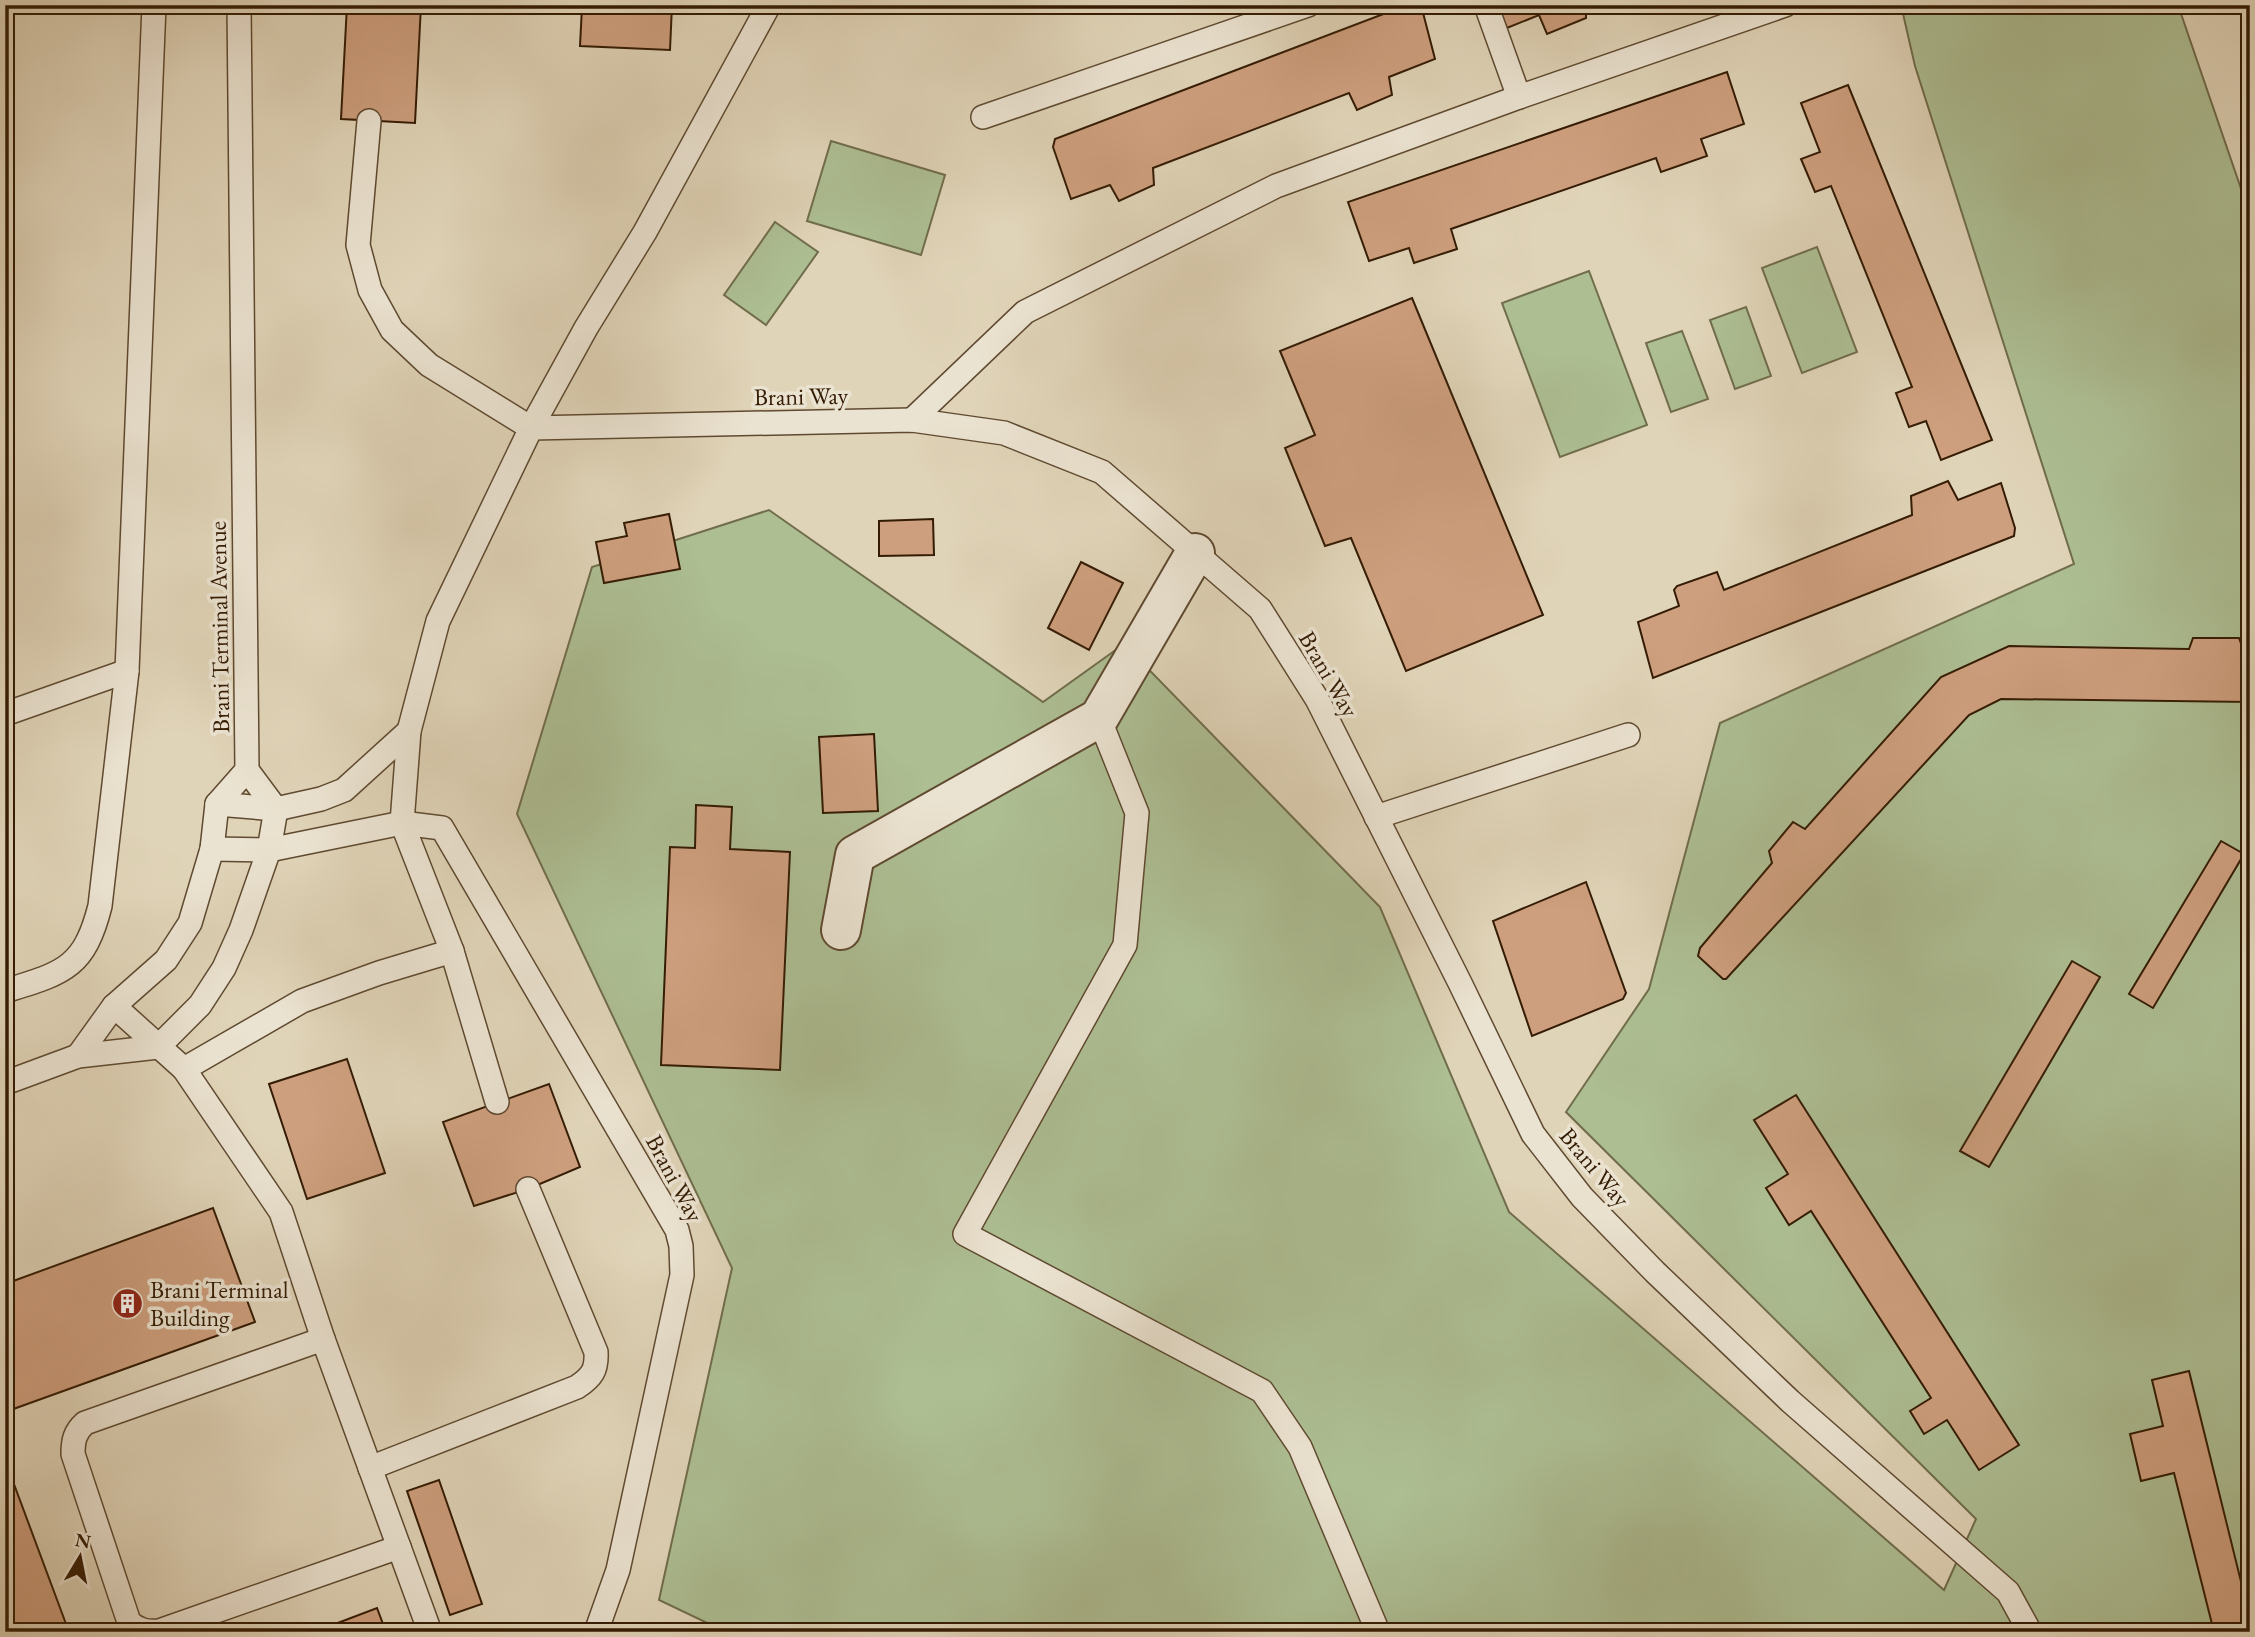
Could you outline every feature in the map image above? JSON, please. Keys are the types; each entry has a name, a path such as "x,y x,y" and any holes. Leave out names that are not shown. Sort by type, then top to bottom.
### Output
{"street":[{"path":"841,930 855,855 1099,718 1195,553"}],"lane":[{"path":"5,991 54,976 82,954 94,931 100,906 127,671 155,5"},
{"name":"Brani Terminal Avenue","path":"239,5 247,770"},
{"path":"497,1102 452,951 402,822 409,731 438,621 531,428 586,328 645,232 769,5"},
{"path":"983,117 1308,5"},
{"path":"1486,5 1519,97"},
{"path":"912,420 1026,312 1276,186 1519,97 1784,5"},
{"path":"369,121 358,246 370,290 392,330 429,365 531,428"},
{"name":"Brani Way","path":"531,428 912,420 1004,433 1102,472 1260,609 1317,699 1533,1134 1582,1197 1655,1272 1790,1401 2008,1592 2030,1632"},
{"path":"5,714 127,671"},
{"path":"1099,718 1137,813 1125,945 965,1234 1262,1391 1300,1447 1378,1632"},
{"path":"217,804 276,809 321,799 344,790 409,731"},
{"path":"1376,817 1628,735"},
{"path":"5,1083 78,1056 158,1047 200,1005 224,968 241,930 269,850 276,809 247,770 217,804 212,849 190,923 166,960 114,1006 78,1056"},
{"name":"Brani Way","path":"212,849 269,850 402,822 437,825 447,832 677,1230 681,1246 682,1275 618,1570 596,1632"},
{"path":"184,1069 302,1002 379,973 452,951"},
{"path":"114,1006 184,1069 281,1212 323,1339 430,1632"},
{"path":"370,1468 577,1387 591,1377 596,1368 596,1352 528,1189"},
{"path":"323,1339 85,1423 78,1430 73,1442 73,1454 129,1622 148,1632 159,1631 399,1547"}],"green space":[{"path":"1901,5 2178,5 2250,215 2250,1632 726,1632 659,1600 732,1268 517,814 592,567 769,510 1043,702 1124,644 1380,907 1509,1212 1944,1590 1976,1519 1566,1112 1649,989 1720,723 2074,564 1915,66"},
{"path":"831,141 945,175 921,255 807,221"},
{"path":"775,222 818,252 766,325 724,295"},
{"path":"1817,247 1857,352 1802,373 1762,268"},
{"path":"1589,271 1647,425 1560,457 1502,303"},
{"path":"1746,307 1771,376 1735,389 1710,320"},
{"path":"1682,331 1708,399 1671,412 1646,343"}],"building":[{"path":"347,5 421,5 415,123 341,119"},
{"path":"549,5 672,5 670,50 580,46 582,7"},
{"path":"1407,5 1421,5 1435,59 1389,77 1392,95 1357,110 1349,93 1153,168 1154,185 1119,201 1110,185 1071,199 1053,147 1055,139"},
{"path":"1497,5 1586,5 1586,18 1547,34 1539,15 1507,28"},
{"path":"1727,72 1744,124 1701,139 1707,156 1661,172 1656,158 1451,229 1457,249 1414,263 1409,248 1369,261 1348,202"},
{"path":"1848,85 1992,440 1941,460 1926,421 1909,427 1896,393 1912,387 1831,186 1815,192 1801,159 1820,152 1801,103"},
{"path":"1412,298 1543,615 1406,671 1351,538 1325,546 1285,448 1315,435 1280,351"},
{"path":"1948,481 1958,500 2001,483 2015,528 2014,536 1653,678 1638,622 1679,606 1674,590 1677,586 1717,572 1724,590 1912,515 1911,496"},
{"path":"669,514 680,569 604,583 596,542 627,536 624,523"},
{"path":"933,519 934,555 879,556 879,521"},
{"path":"1081,562 1123,583 1089,650 1048,628"},
{"path":"2193,638 2239,638 2243,649 2250,649 2250,702 2001,699 1969,715 1726,979 1698,956 1700,948 1772,863 1769,851 1793,822 1805,829 1941,677 2009,646 2189,649"},
{"path":"874,734 878,811 823,813 819,737"},
{"path":"696,805 732,807 730,849 790,852 780,1070 661,1065 670,847 695,848"},
{"path":"2221,841 2244,854 2153,1008 2129,994"},
{"path":"1586,882 1626,993 1623,999 1532,1036 1493,921"},
{"path":"2072,961 2100,977 1989,1167 1960,1151"},
{"path":"347,1059 385,1173 307,1199 269,1084"},
{"path":"549,1084 580,1167 528,1189 474,1206 443,1122"},
{"path":"1796,1095 2019,1445 1979,1470 1947,1420 1924,1434 1910,1411 1931,1398 1811,1211 1789,1225 1766,1188 1788,1174 1754,1120"},
{"name":"Brani Terminal Building","path":"213,1208 255,1322 5,1412 5,1284"},
{"path":"2189,1371 2250,1618 2250,1632 2214,1632 2174,1473 2141,1481 2130,1434 2163,1426 2152,1380"},
{"path":"5,1460 69,1632 5,1632"},
{"path":"439,1480 482,1604 450,1615 407,1491"},
{"path":"377,1608 386,1632 314,1632"}],"place":[{"name":"Brani Terminal Building","path":"127,1303"}]}
